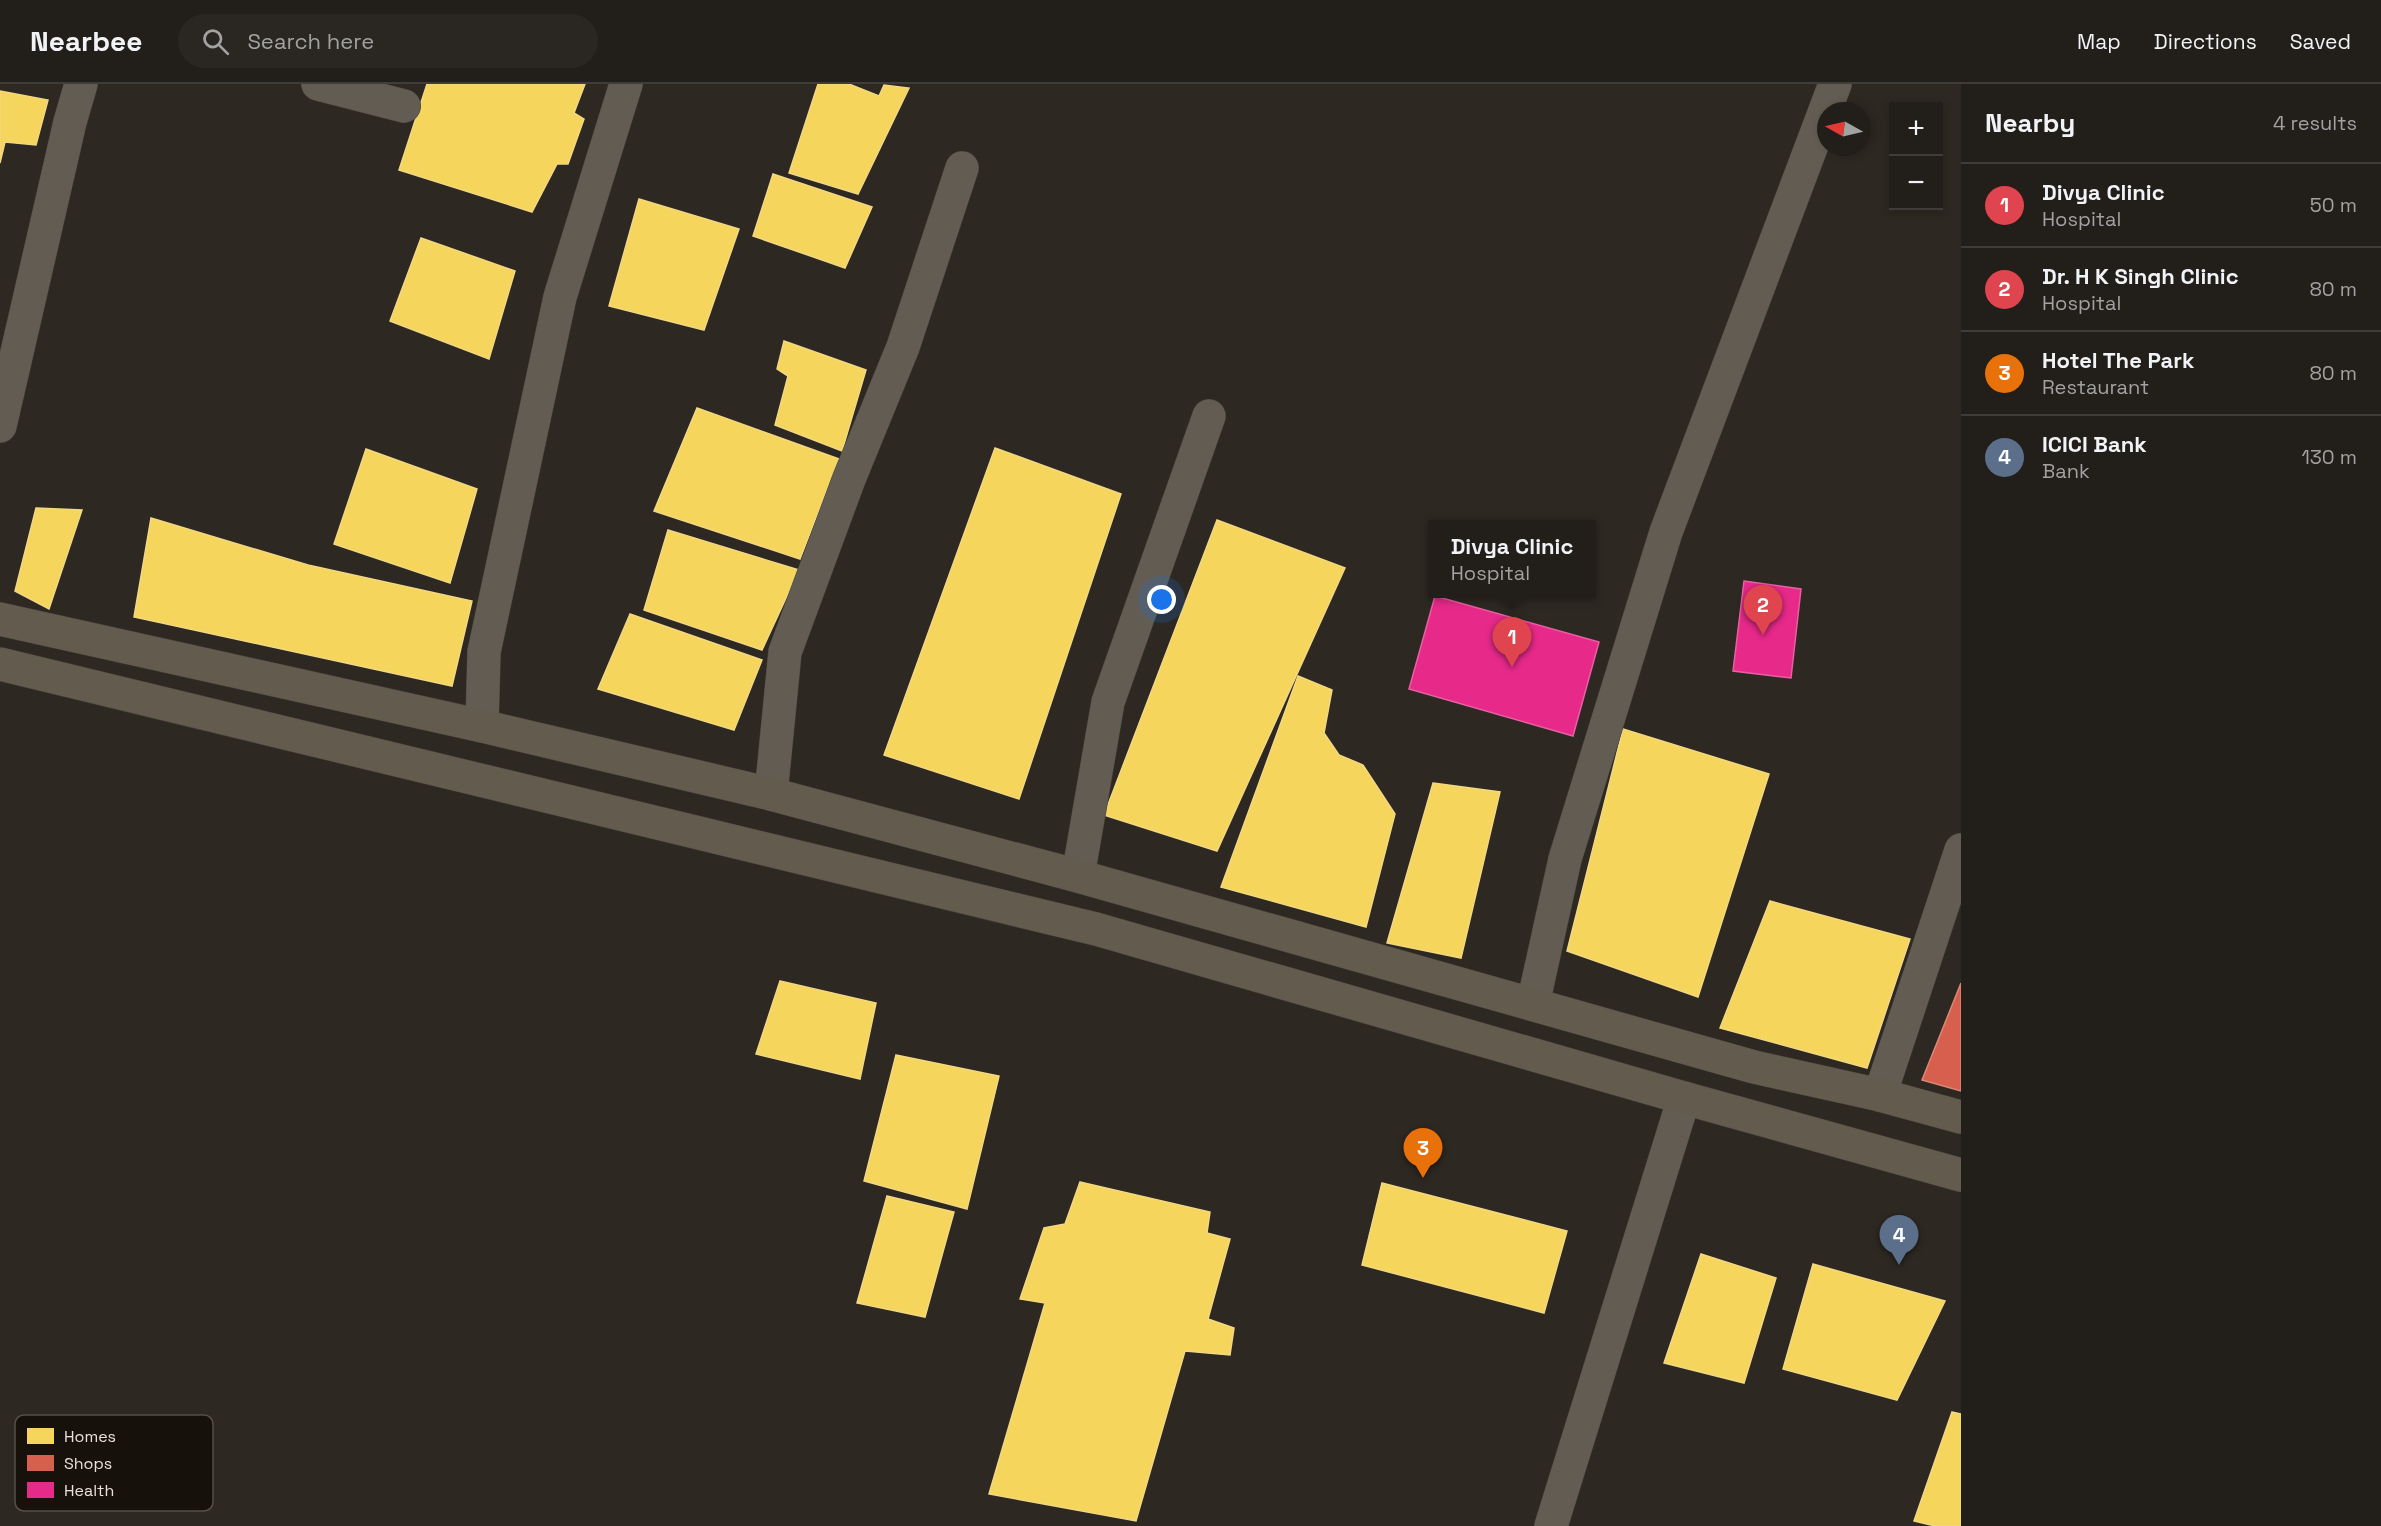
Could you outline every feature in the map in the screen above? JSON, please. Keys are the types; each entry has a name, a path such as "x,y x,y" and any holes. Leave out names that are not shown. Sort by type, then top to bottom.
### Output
{"main road":[{"path":"0,619 482,726 771,795 1078,876 1754,1067 1880,1095 1961,1117"},
{"path":"0,664 1096,929 1961,1175"}],"street":[{"path":"0,426 70,122 81,84"},
{"path":"318,84 404,106"},
{"path":"482,726 484,652 560,297 626,84"},
{"path":"1533,1004 1565,859 1666,532 1835,84"},
{"path":"771,795 785,652 849,479 903,347 962,168"},
{"path":"1078,876 1108,702 1209,416"},
{"path":"1880,1095 1961,850"},
{"path":"1551,1526 1684,1098"}],"building: Homes":[{"path":"427,84 585,84 574,113 584,119 568,164 557,164 532,212 399,170"},
{"path":"818,84 849,84 879,96 884,85 909,88 858,194 789,173"},
{"path":"0,91 48,100 36,145 5,142 0,163"},
{"path":"773,174 872,207 845,268 753,236"},
{"path":"639,199 739,229 704,330 609,306"},
{"path":"421,238 515,271 489,359 390,321"},
{"path":"784,341 866,370 842,451 775,425 788,376 777,369"},
{"path":"697,408 839,459 800,559 654,511"},
{"path":"995,448 1121,494 1019,799 884,755"},
{"path":"366,449 477,489 450,583 334,544"},
{"path":"36,508 82,510 49,609 15,591"},
{"path":"151,518 308,565 472,601 452,686 134,617"},
{"path":"1217,520 1345,568 1217,851 1104,815"},
{"path":"668,530 799,570 762,650 644,610"},
{"path":"630,614 762,660 734,730 598,689"},
{"path":"1298,676 1332,690 1324,733 1339,755 1363,765 1395,814 1366,927 1221,887"},
{"path":"1623,729 1769,774 1698,997 1567,951"},
{"path":"1433,783 1500,792 1461,958 1387,943"},
{"path":"1770,901 1910,939 1867,1068 1720,1028"},
{"path":"780,981 876,1003 860,1079 756,1054"},
{"path":"896,1055 999,1076 967,1209 864,1181"},
{"path":"1080,1182 1210,1212 1207,1233 1230,1239 1208,1319 1234,1328 1230,1355 1185,1351 1136,1521 989,1494 1045,1303 1020,1299 1044,1228 1065,1224"},
{"path":"1382,1183 1567,1231 1544,1313 1362,1265"},
{"path":"887,1196 954,1212 925,1317 857,1303"},
{"path":"1701,1254 1776,1278 1744,1383 1664,1363"},
{"path":"1813,1264 1945,1301 1897,1400 1783,1369"},
{"path":"1952,1412 1961,1414 1961,1526 1935,1526 1914,1521"}],"building: Shops":[{"path":"1961,983 1961,1091 1922,1080"}],"building: Health":[{"path":"1744,581 1801,589 1791,678 1733,671"},
{"path":"1434,598 1442,598 1599,642 1573,736 1409,689"}],"place":[{"name":"Dr. H K Singh Clinic","path":"1763,635"},
{"name":"Divya Clinic","path":"1512,667"},
{"name":"Hotel The Park","path":"1423,1178"},
{"name":"ICICI Bank","path":"1899,1265"}]}
